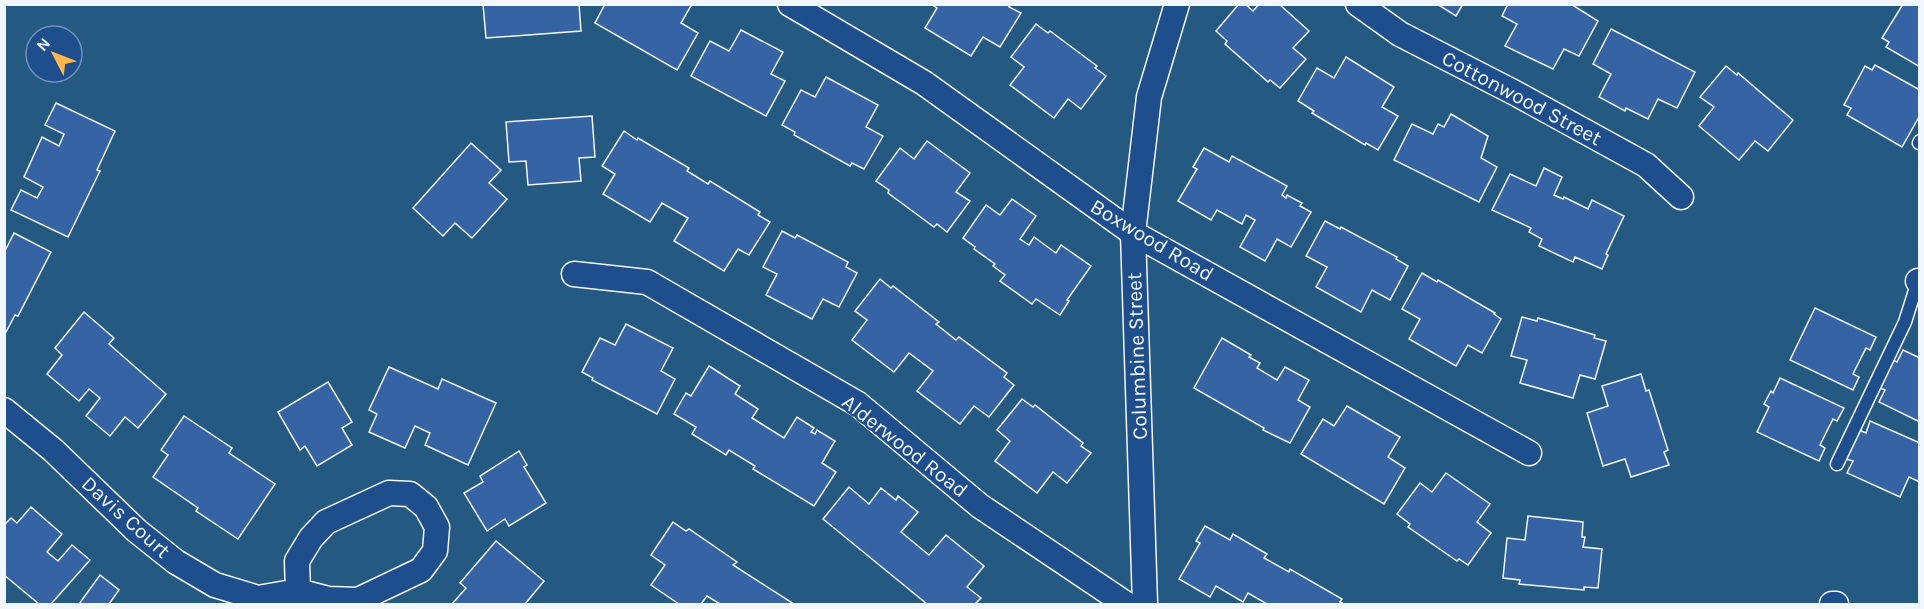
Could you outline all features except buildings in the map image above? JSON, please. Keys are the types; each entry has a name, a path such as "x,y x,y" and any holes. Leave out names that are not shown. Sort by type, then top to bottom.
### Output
{"street":[{"name":"Boxwood Road","path":"790,4 924,83 1133,233 1529,453"},
{"name":"Columbine Street","path":"1146,604 1133,233 1149,97 1177,4"},
{"name":"Cottonwood Street","path":"1358,4 1400,34 1515,93 1646,165 1681,196"},
{"name":"Alderwood Road","path":"574,274 647,282 858,404 980,506 1126,604"},
{"name":"Davis Court","path":"4,410 53,450 137,531 176,562 215,585 258,598 298,591 329,599 358,600 421,570 435,551 437,527 426,507 410,494 389,493 326,522 311,538 297,561 298,591"}],"lane":[{"path":"1837,464 1905,322 1919,281"}],"shaded area":[{"path":"4,5 1919,5 1919,604 5,604"}]}
